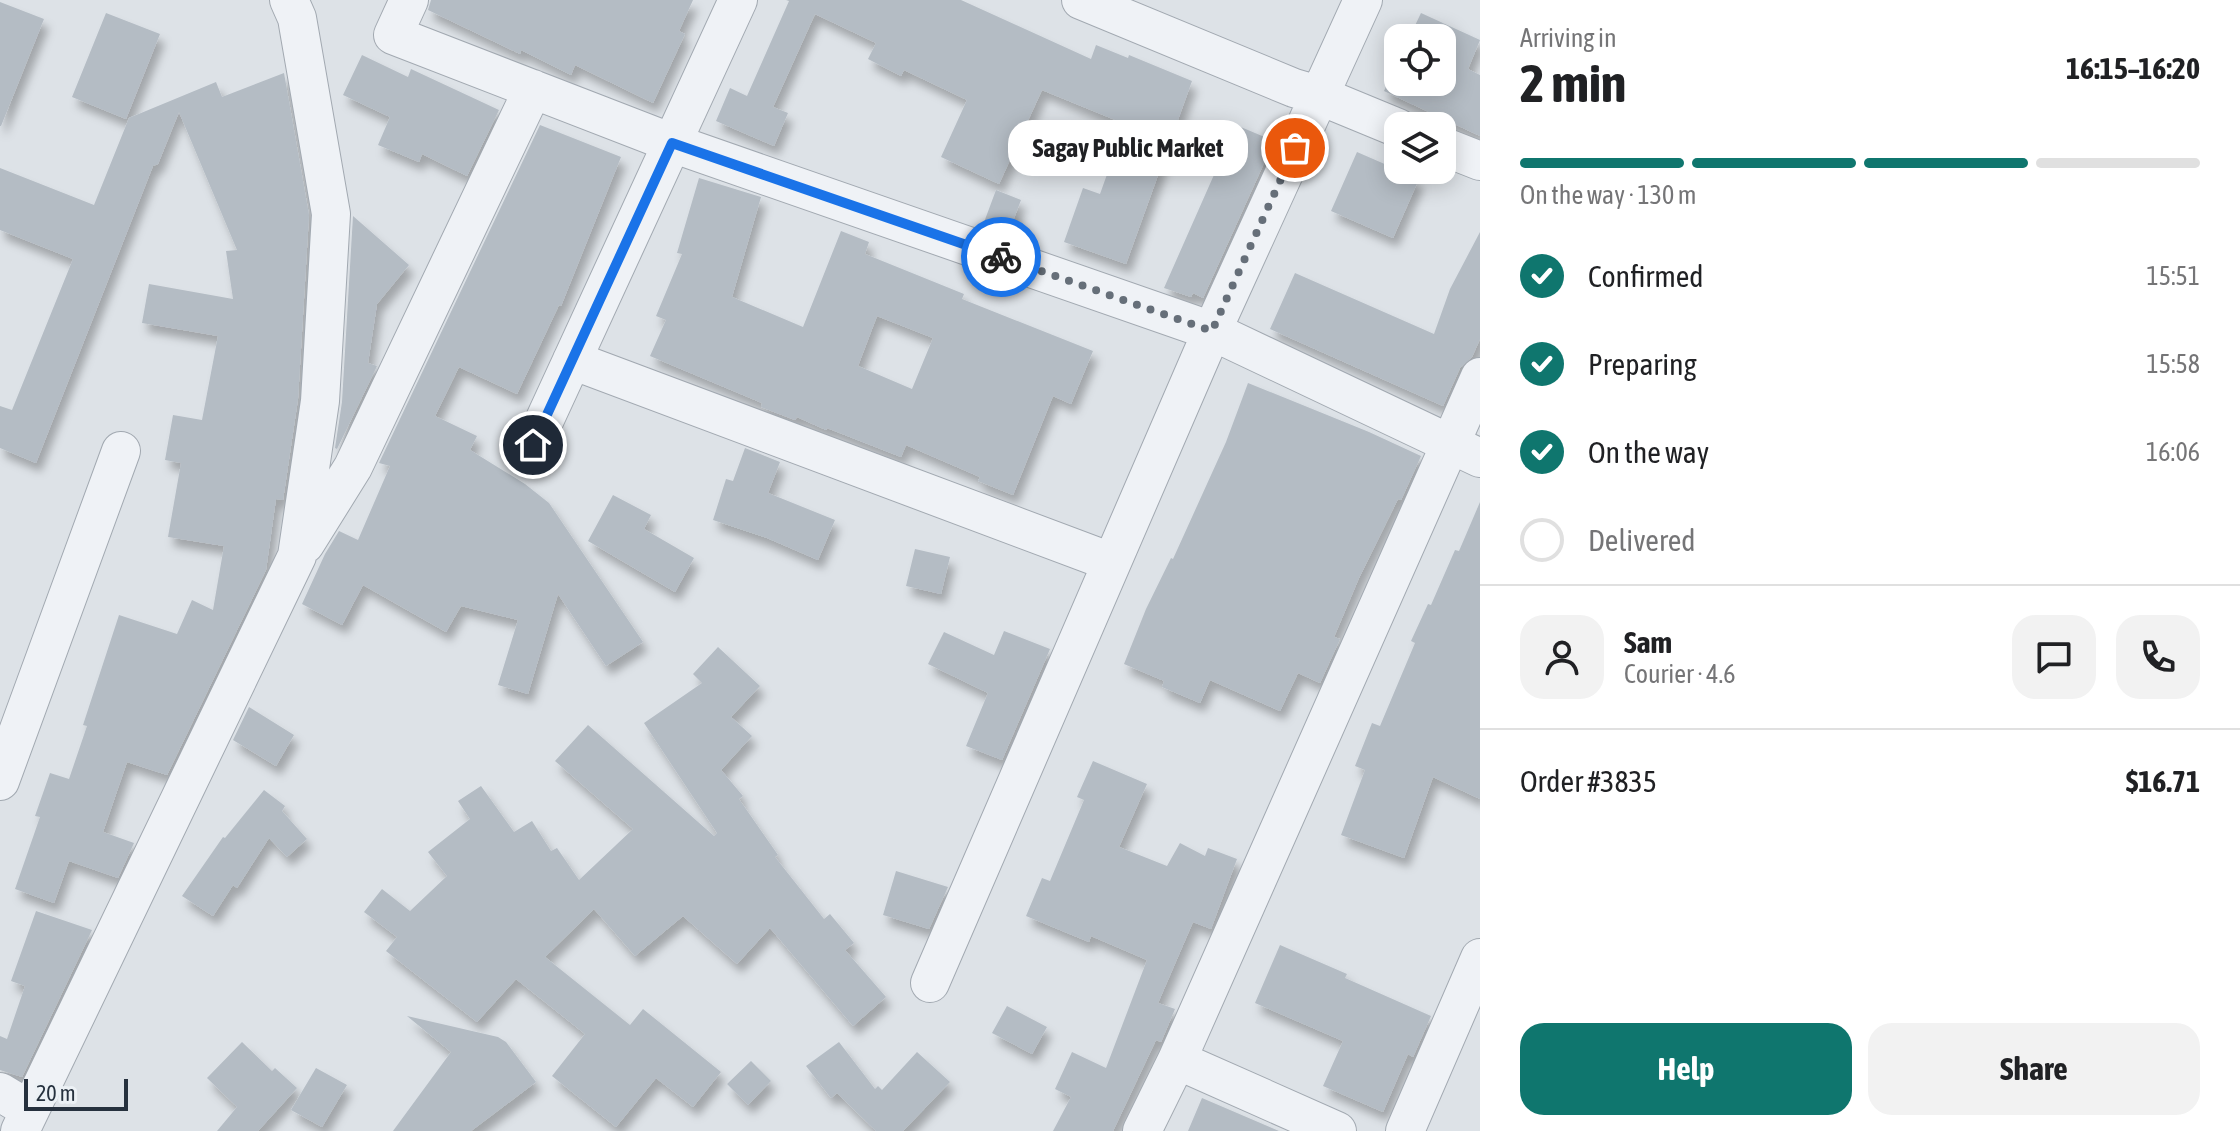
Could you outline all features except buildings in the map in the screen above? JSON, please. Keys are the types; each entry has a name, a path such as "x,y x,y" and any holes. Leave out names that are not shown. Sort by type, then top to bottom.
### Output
{"street":[{"path":"289,0 297,18 331,214 320,401 297,556"},
{"path":"409,0 393,35 672,143 1212,331 1465,450"},
{"path":"533,445 738,0"},
{"path":"1081,0 1384,122"},
{"path":"930,983 1212,331 1363,0"},
{"path":"16,1111 297,556 353,467 533,89"},
{"path":"1456,152 1480,161"},
{"path":"572,360 1111,562"},
{"path":"1142,1131 1465,450 1480,377"},
{"path":"0,781 121,451"},
{"path":"1405,1131 1480,958"},
{"path":"1177,1060 1337,1131"}],"way so far":[{"path":"1001,257 1212,331 1295,148"}],"place":[{"name":"Sagay Public Market","path":"1295,148"}],"route":[{"path":"533,445 672,143 1001,257"}]}
